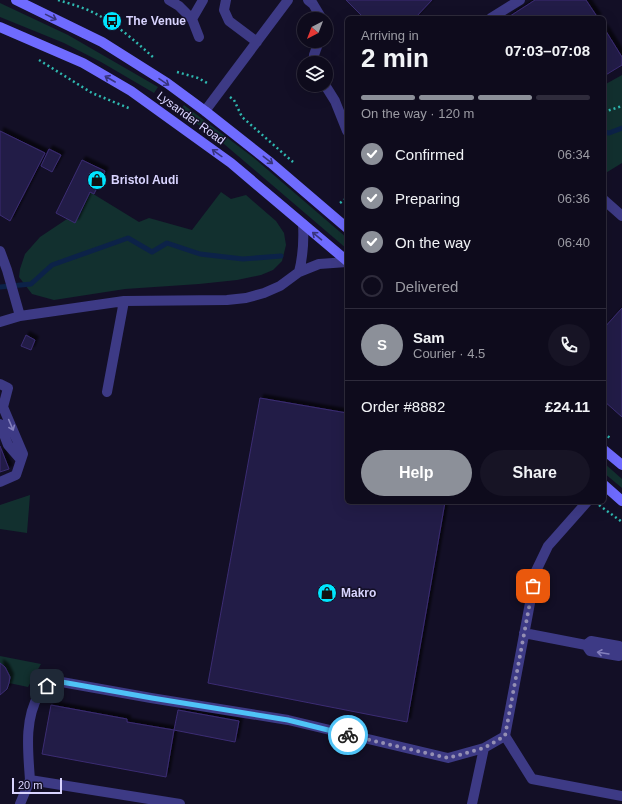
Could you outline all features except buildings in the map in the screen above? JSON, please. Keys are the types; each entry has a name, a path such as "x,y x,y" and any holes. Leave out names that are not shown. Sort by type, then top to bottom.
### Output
{"street":[{"name":"Lysander Road","path":"16,0 102,42 167,83 271,163 345,226"},
{"name":"Lysander Road","path":"0,27 83,63 131,91 232,163 345,259"},
{"path":"606,452 622,465"},
{"path":"606,487 622,500"}],"lane":[{"path":"169,0 180,6 192,19 199,37"},
{"path":"192,19 203,0"},
{"path":"226,0 224,10 229,20 257,42"},
{"path":"205,111 288,0"},
{"path":"308,0 313,4 318,12"},
{"path":"494,16 520,0"},
{"path":"330,92 344,113"},
{"path":"606,202 622,216"},
{"path":"299,272 303,257 303,224"},
{"path":"0,251 20,316"},
{"path":"0,322 20,316 124,301 227,300 246,298 264,293 280,286 299,272 319,264 345,261"},
{"path":"107,392 124,301"},
{"path":"0,384 8,388 2,411 23,454 16,475 0,482"},
{"path":"0,424 8,445 21,460"},
{"path":"585,504 548,546 536,571 505,736 532,779 622,796"},
{"path":"524,633 586,645 590,651 619,656 622,653"},
{"path":"586,645 591,641 619,646 622,649"},
{"path":"20,804 30,780 28,745 30,718 39,693 56,681 288,720 448,758 484,748 505,736"},
{"path":"472,804 484,748"},
{"path":"30,780 180,804"}],"path":[{"path":"33,56 92,93 137,111"},
{"path":"606,111 622,106"},
{"path":"340,203 345,199"},
{"path":"599,504 622,522"}],"green space":[{"path":"0,3 68,35 158,87 154,93 101,62 64,43 0,17"},
{"path":"622,75 622,163 606,173 606,84"},
{"path":"184,105 254,158 345,236 345,247 224,144 180,111"},
{"path":"90,192 139,222 149,218 192,230 221,192 231,199 246,195 276,221 284,233 286,245 282,261 273,270 261,275 237,280 125,289 54,300 32,294 19,277 25,254 40,237 67,219 75,223"},
{"path":"606,465 622,479 622,488 606,475"},
{"path":"30,495 27,533 0,529 0,505"},
{"path":"0,656 41,664 28,687 9,683 8,672 0,663"}],"waterway":[{"path":"606,132 609,133 622,128"},
{"path":"0,287 31,284 52,265 128,238 152,252 167,243 200,254 243,259 281,256"}],"way so far":[{"path":"348,735 448,758 484,748 505,736 533,586"}],"place":[{"name":"The Venue","path":"112,21"},
{"name":"Bristol Audi","path":"97,180"},
{"name":"Makro","path":"327,593"}],"route":[{"path":"47,686 56,681 288,720 348,735"}]}
